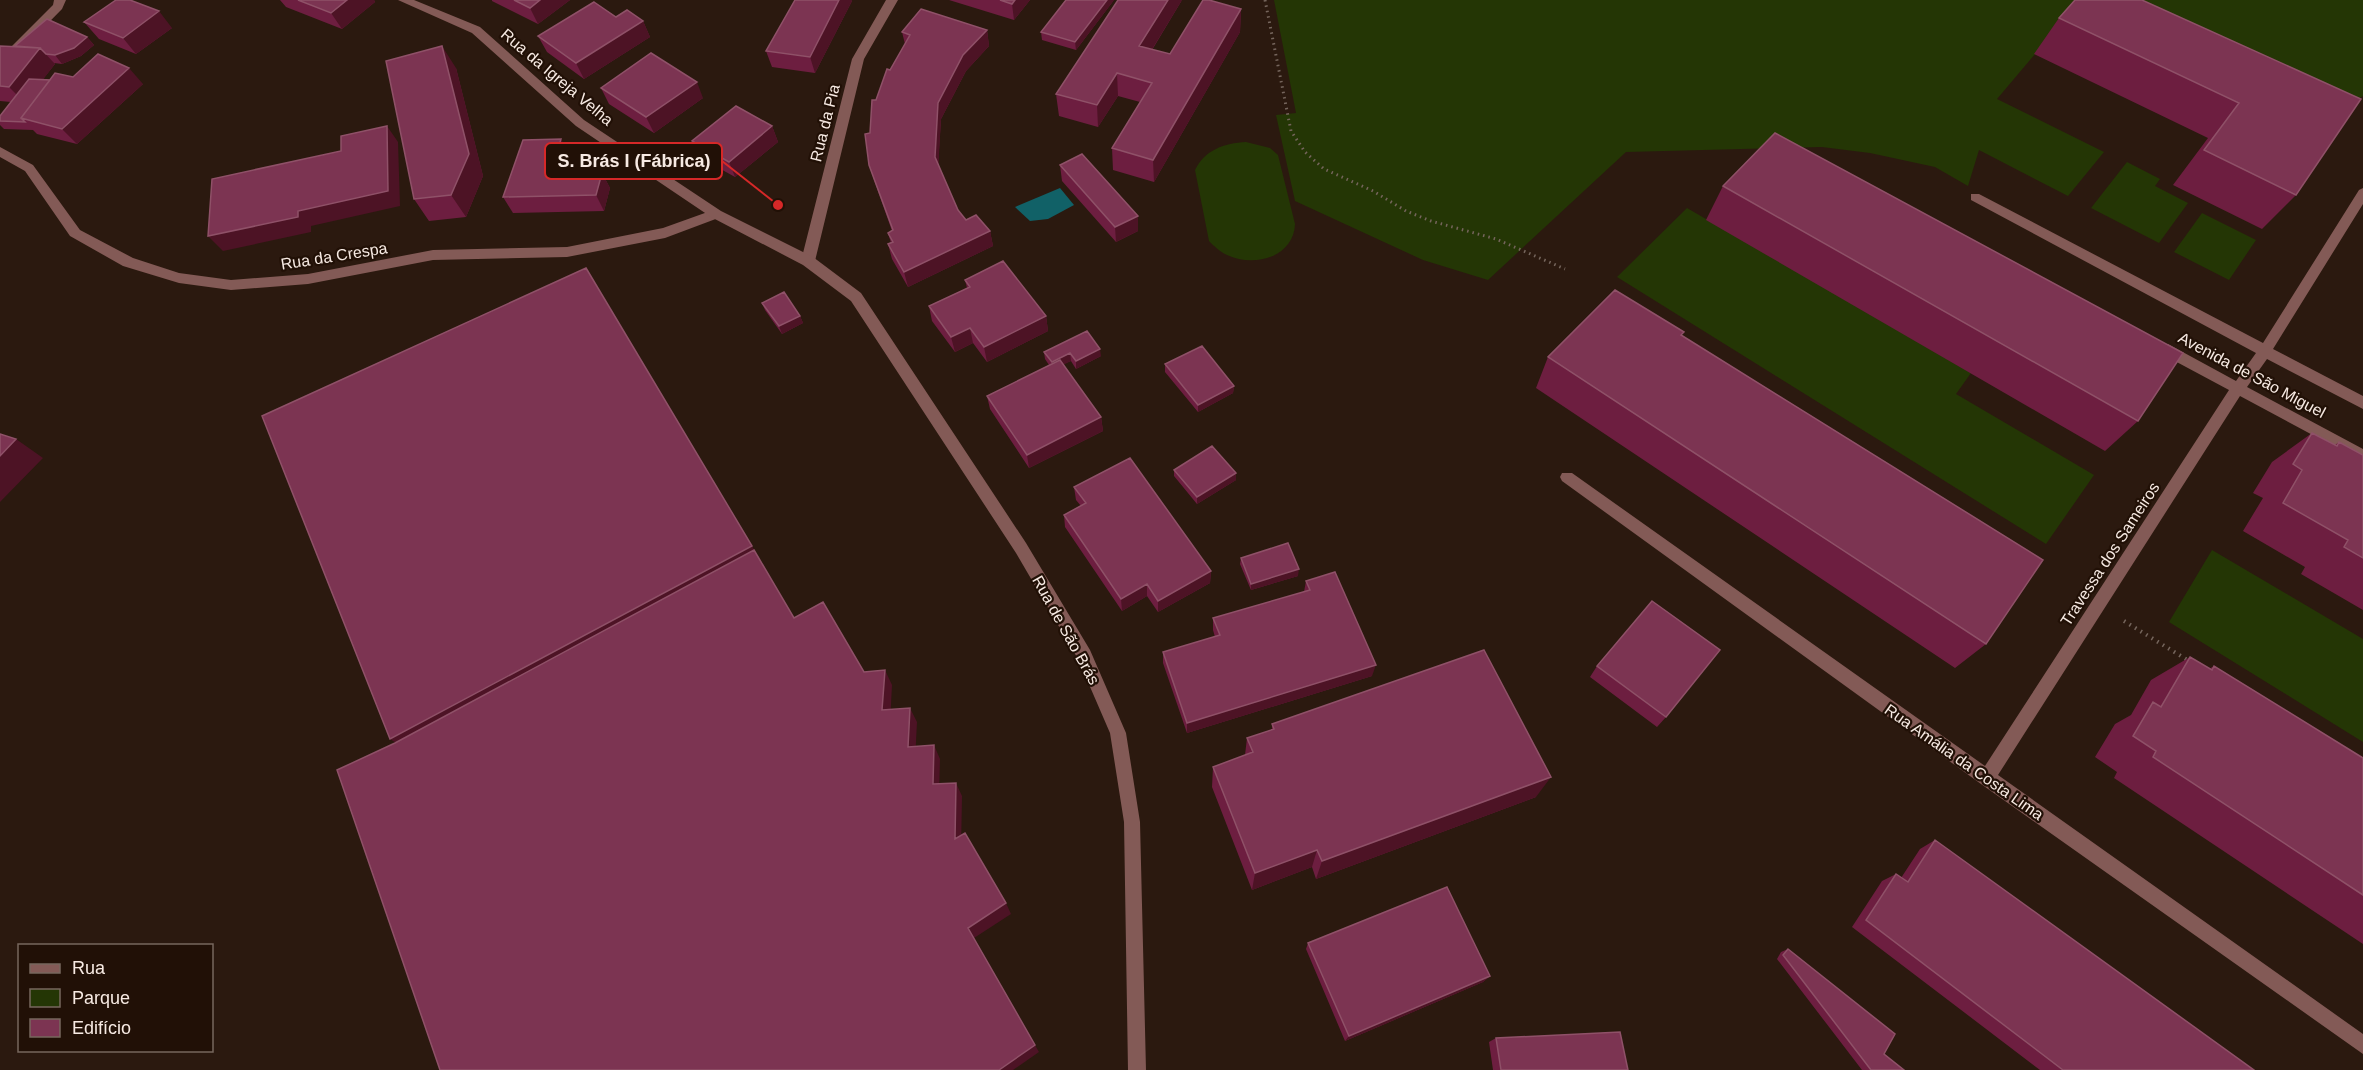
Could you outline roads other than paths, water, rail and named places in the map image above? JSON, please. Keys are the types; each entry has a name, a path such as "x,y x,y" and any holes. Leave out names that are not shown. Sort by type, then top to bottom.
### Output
{"street":[{"path":"0,65 58,6 60,0"},
{"name":"Rua da Igreja Velha","path":"405,0 476,30 580,123 716,214 808,261"},
{"name":"Rua da Pia","path":"808,261 858,59 892,0"},
{"name":"Rua da Crespa","path":"0,151 29,168 75,233 128,262 179,278 231,285 308,279 434,255 567,252 665,233 716,214"},
{"name":"Travessa dos Sameiros","path":"1987,778 2238,388 2265,351 2363,193"},
{"name":"Avenida de São Miguel","path":"1975,197 2363,404"},
{"name":"Rua de São Brás","path":"808,261 856,297 928,404 1021,548 1084,655 1118,733 1132,822 1137,1070"},
{"name":"Avenida de São Miguel","path":"2154,343 2363,456"},
{"name":"Rua Amália da Costa Lima","path":"1567,477 2363,1044"}],"water":[{"path":"1060,188 1074,205 1048,219 1030,221 1015,207"}],"place":[{"name":"S. Brás I (Fábrica)","path":"778,205"}]}
